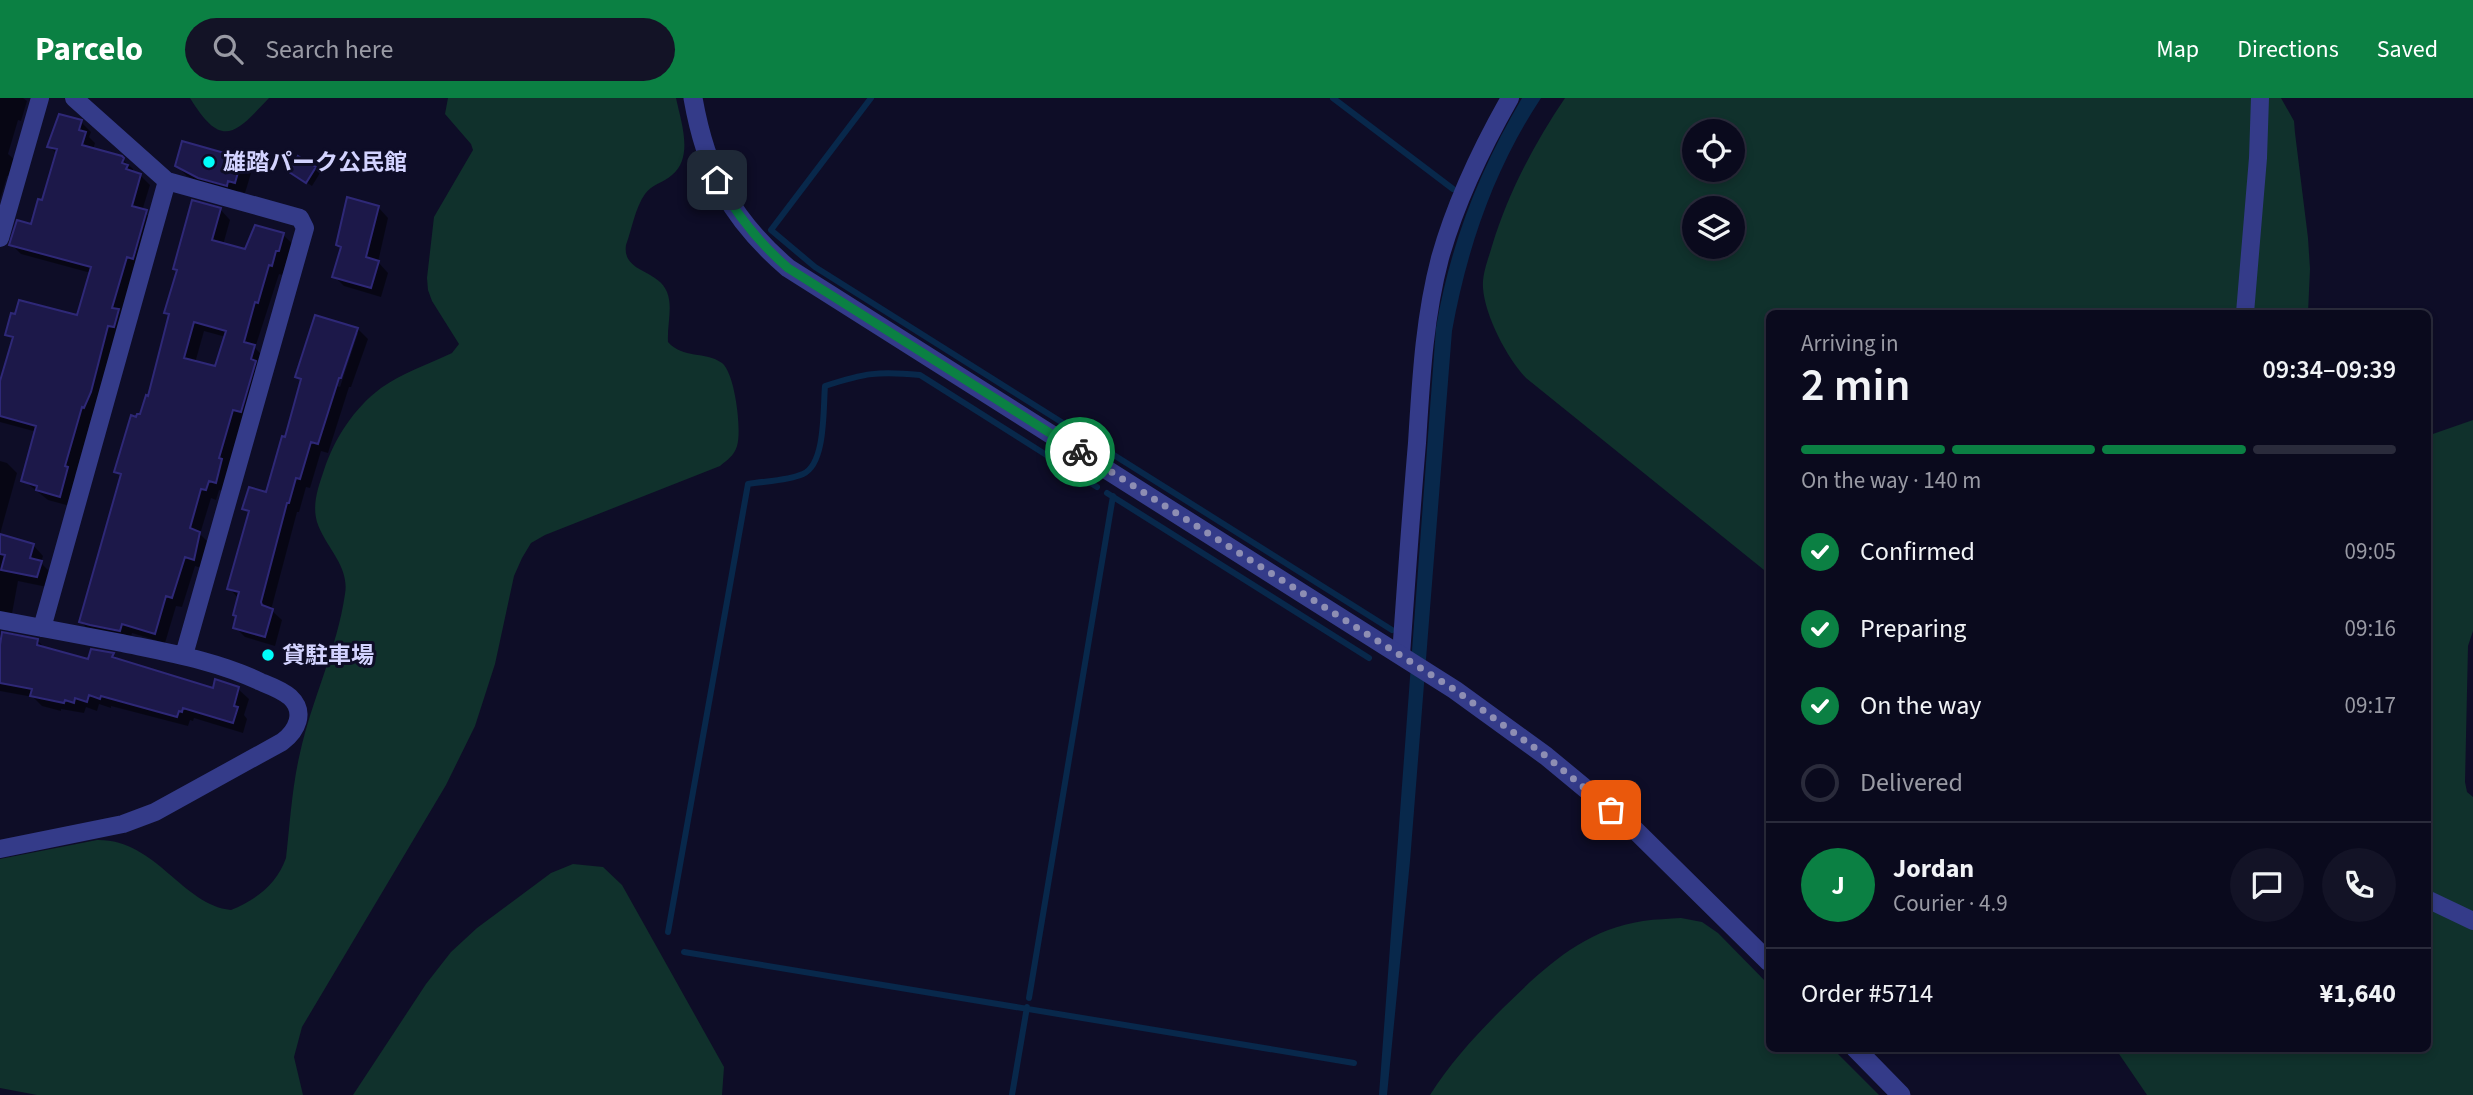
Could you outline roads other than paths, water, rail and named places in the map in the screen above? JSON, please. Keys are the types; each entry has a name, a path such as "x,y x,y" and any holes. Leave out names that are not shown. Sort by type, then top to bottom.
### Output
{"street":[{"path":"0,239 40,98"},
{"path":"74,98 167,181 300,218 305,228 184,655"},
{"path":"693,98 700,137 717,180 741,220 788,268 1429,673 1546,756 1633,828 1766,959"},
{"path":"1404,657 1422,362 1432,292 1463,192 1477,159 1510,98"},
{"path":"2245,310 2258,158 2260,98"},
{"path":"42,628 167,181"},
{"path":"0,620 184,655 245,674 292,698 298,709 298,722 293,734 155,812 123,824 0,849"},
{"path":"2431,901 2473,921"},
{"path":"1859,1052 1901,1095"}],"water":[{"path":"1522,98 1541,98 1509,153 1484,210 1458,300 1452,331 1410,861 1387,1095 1379,1095 1436,328 1449,267 1468,209 1492,153"}],"waterway":[{"path":"871,98 771,230 815,267 1392,630"},
{"path":"1333,98 1453,189"},
{"path":"668,932 748,484 790,478 803,474 810,468 820,448 825,386 872,374 920,375 1097,487"},
{"path":"1107,493 1369,658"},
{"path":"1029,998 1113,496"},
{"path":"684,952 1354,1063"},
{"path":"1012,1095 1027,1007"}],"place":[{"name":"雄踏パーク公民館","path":"209,162"},
{"name":"貸駐車場","path":"268,655"}]}
